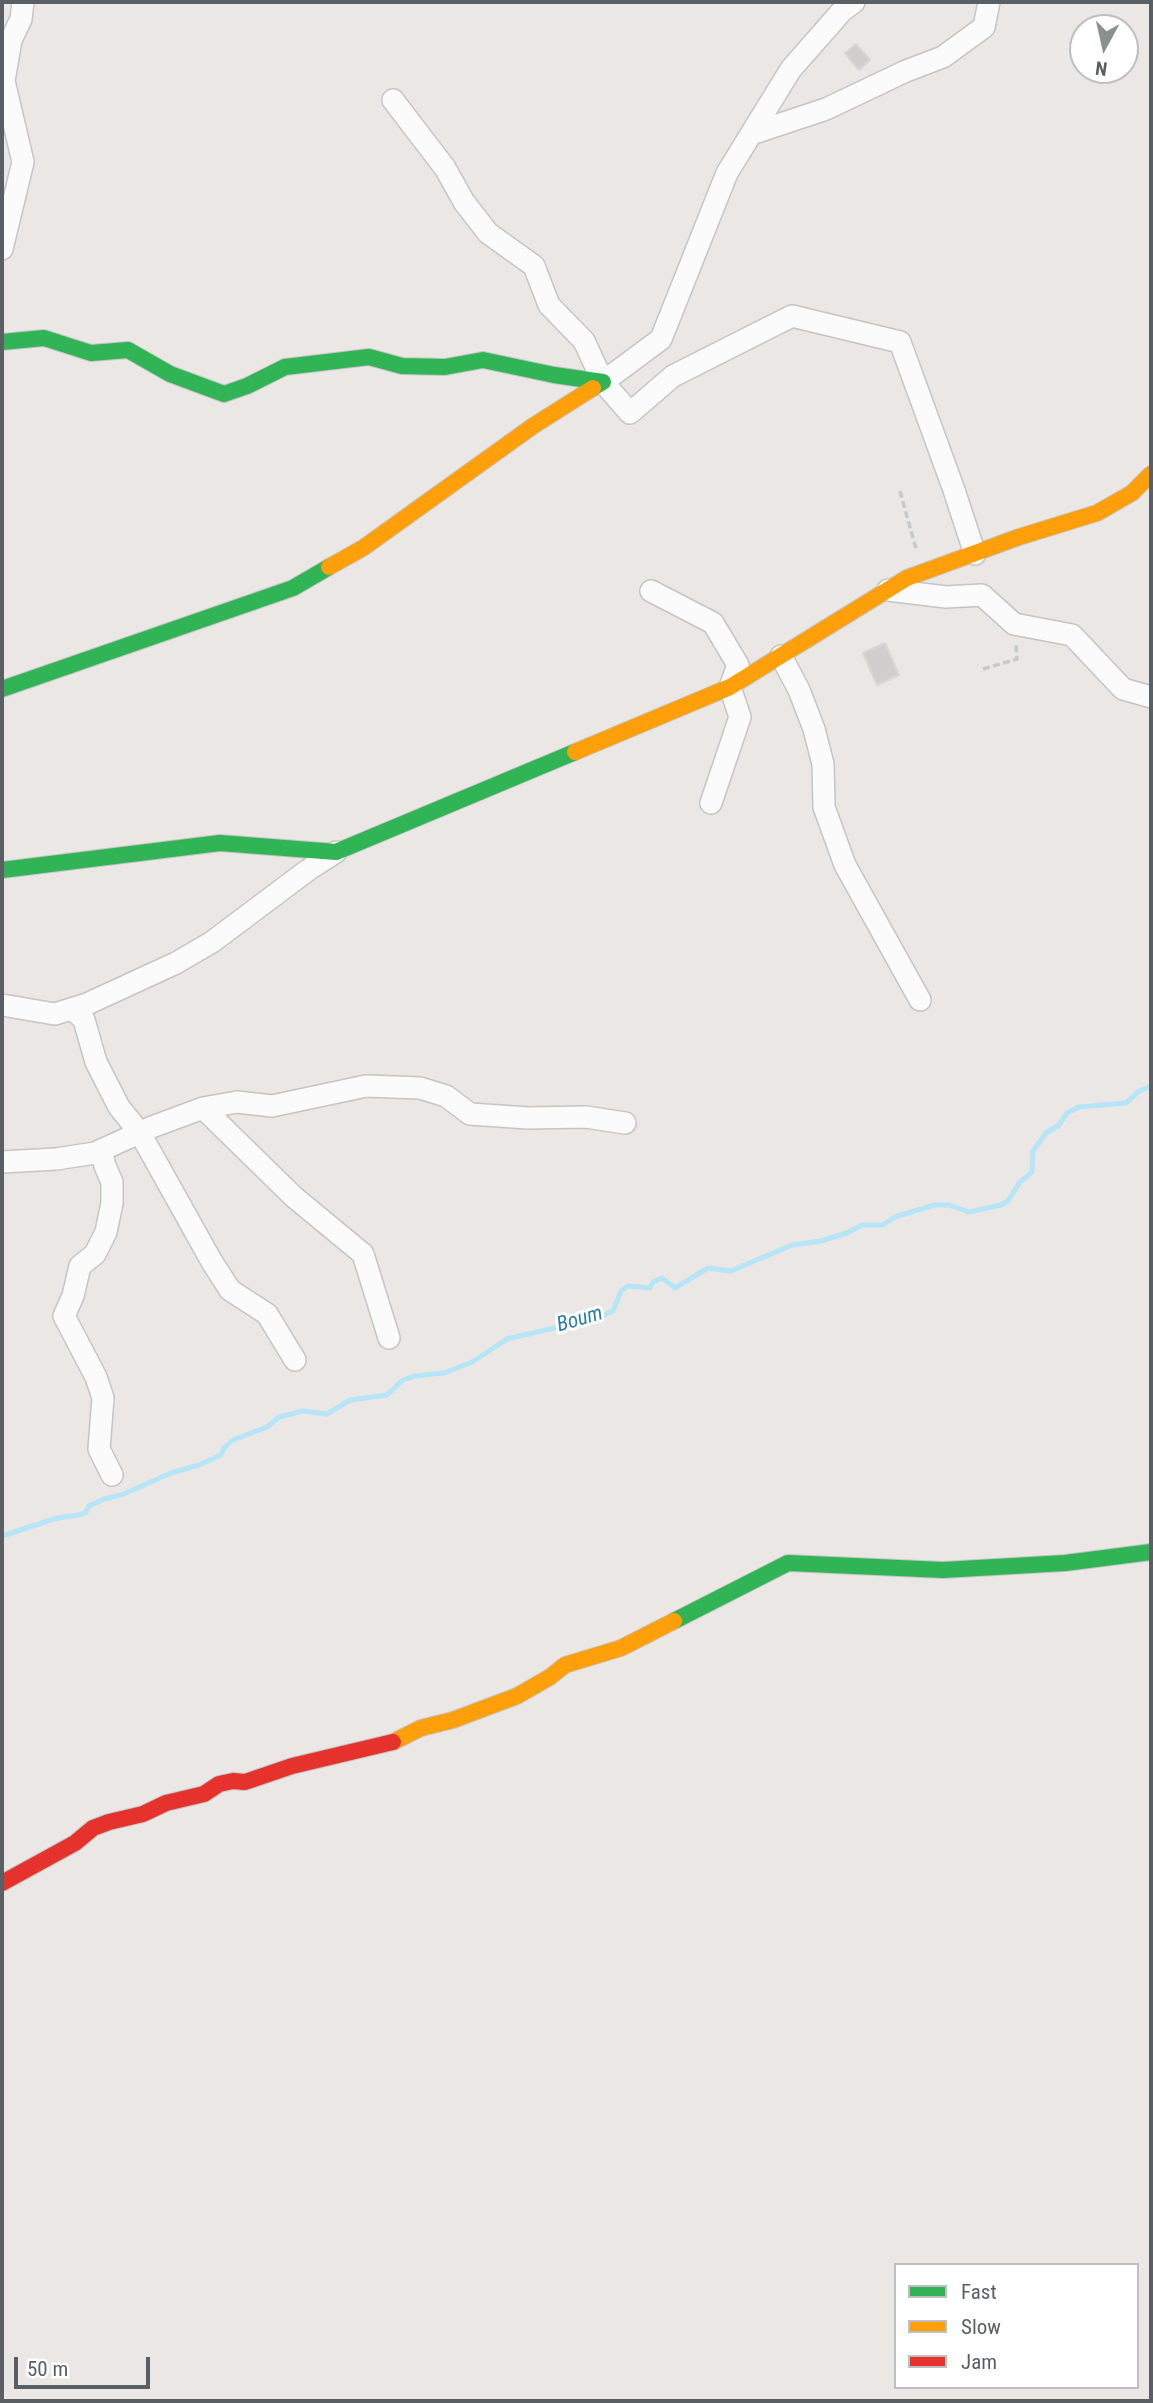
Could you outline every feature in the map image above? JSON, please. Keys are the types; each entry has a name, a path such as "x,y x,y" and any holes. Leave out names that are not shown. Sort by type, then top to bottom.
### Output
{"street":[{"path":"2,249 23,162 4,81 11,40 21,19 23,2"},
{"path":"751,134 826,109 906,71 943,57 984,27 989,2"},
{"path":"2,689 293,588 363,548 533,426 603,382 662,339 727,173 791,69 842,5"},
{"path":"393,100 488,233 534,266 549,305 584,341 603,382 630,413 673,376 792,316 900,342 975,554"},
{"path":"2,342 44,338 91,353 128,350 170,374 224,394 285,367 369,357 402,366 445,367 483,360 603,382"},
{"path":"2,1005 55,1014 73,1009 176,963 212,942 336,852 730,687 907,578 1097,513 1132,493 1151,474"},
{"path":"888,590 946,597 982,595 1014,624 1072,635 1123,689 1151,697"},
{"path":"651,591 713,623 738,665 730,687 740,718 711,803"},
{"path":"781,656 799,690 814,729 823,764 824,807 845,865 920,1000"},
{"path":"2,870 220,843 336,852"},
{"path":"73,1009 84,1020 96,1062 120,1107 140,1133 187,1220 230,1290 267,1314 295,1360"},
{"path":"2,1162 56,1159 101,1150 203,1108 237,1102 272,1106 366,1086 420,1088 446,1096 470,1114 528,1118 586,1117 625,1123"},
{"path":"203,1108 294,1197 363,1254 389,1338"},
{"path":"101,1150 112,1182 113,1203 106,1232 94,1254 80,1266 73,1296 64,1316 96,1377 103,1398 99,1449 112,1475"},
{"path":"2,1883 75,1843 93,1828 109,1822 143,1814 166,1803 204,1794 219,1784 245,1782 292,1766 391,1743 421,1728 453,1720 517,1696 565,1665 621,1648 788,1563 943,1570 1065,1563 1151,1552"}],"path":[{"path":"900,491 917,553 907,578"},
{"path":"982,669 1017,659 1014,624"}],"building":[{"path":"856,44 870,60 859,70 845,53"},
{"path":"885,643 899,675 877,685 863,653"}],"waterway":[{"name":"Boum","path":"2,1536 57,1518 79,1515 86,1512 89,1506 104,1499 199,1465 221,1455 233,1440 267,1427 279,1417 303,1411 327,1414 350,1400 387,1395 403,1380 444,1373 472,1362 507,1339 602,1316 613,1311 621,1291 628,1286 650,1288 653,1282 662,1278 675,1288 708,1268 731,1271 792,1245 821,1241 862,1225 883,1225 895,1217 934,1205 949,1205 969,1212 1001,1205 1008,1201 1019,1183 1032,1172 1033,1151 1046,1133 1059,1125 1067,1113 1079,1107 1126,1103 1138,1092 1151,1086"}],"traffic: fast":[{"path":"2,342 44,338 91,353 128,350 170,374 224,394 285,367 369,357 402,366 445,367 483,360 603,382 593,388"},
{"path":"2,689 293,588 329,567"},
{"path":"2,870 220,843 336,852 575,752"},
{"path":"674,1621 788,1563 943,1570 1065,1563 1151,1552"}],"traffic: slow":[{"path":"329,567 363,548 533,426 593,388"},
{"path":"575,752 730,687 907,578 1019,537 1097,513 1132,493 1151,474"},
{"path":"393,1742 421,1728 453,1720 517,1696 565,1665 621,1648 674,1621"}],"traffic: jam":[{"path":"2,1883 75,1843 93,1828 109,1822 143,1814 166,1803 204,1794 219,1784 245,1782 292,1766 393,1742"}]}
